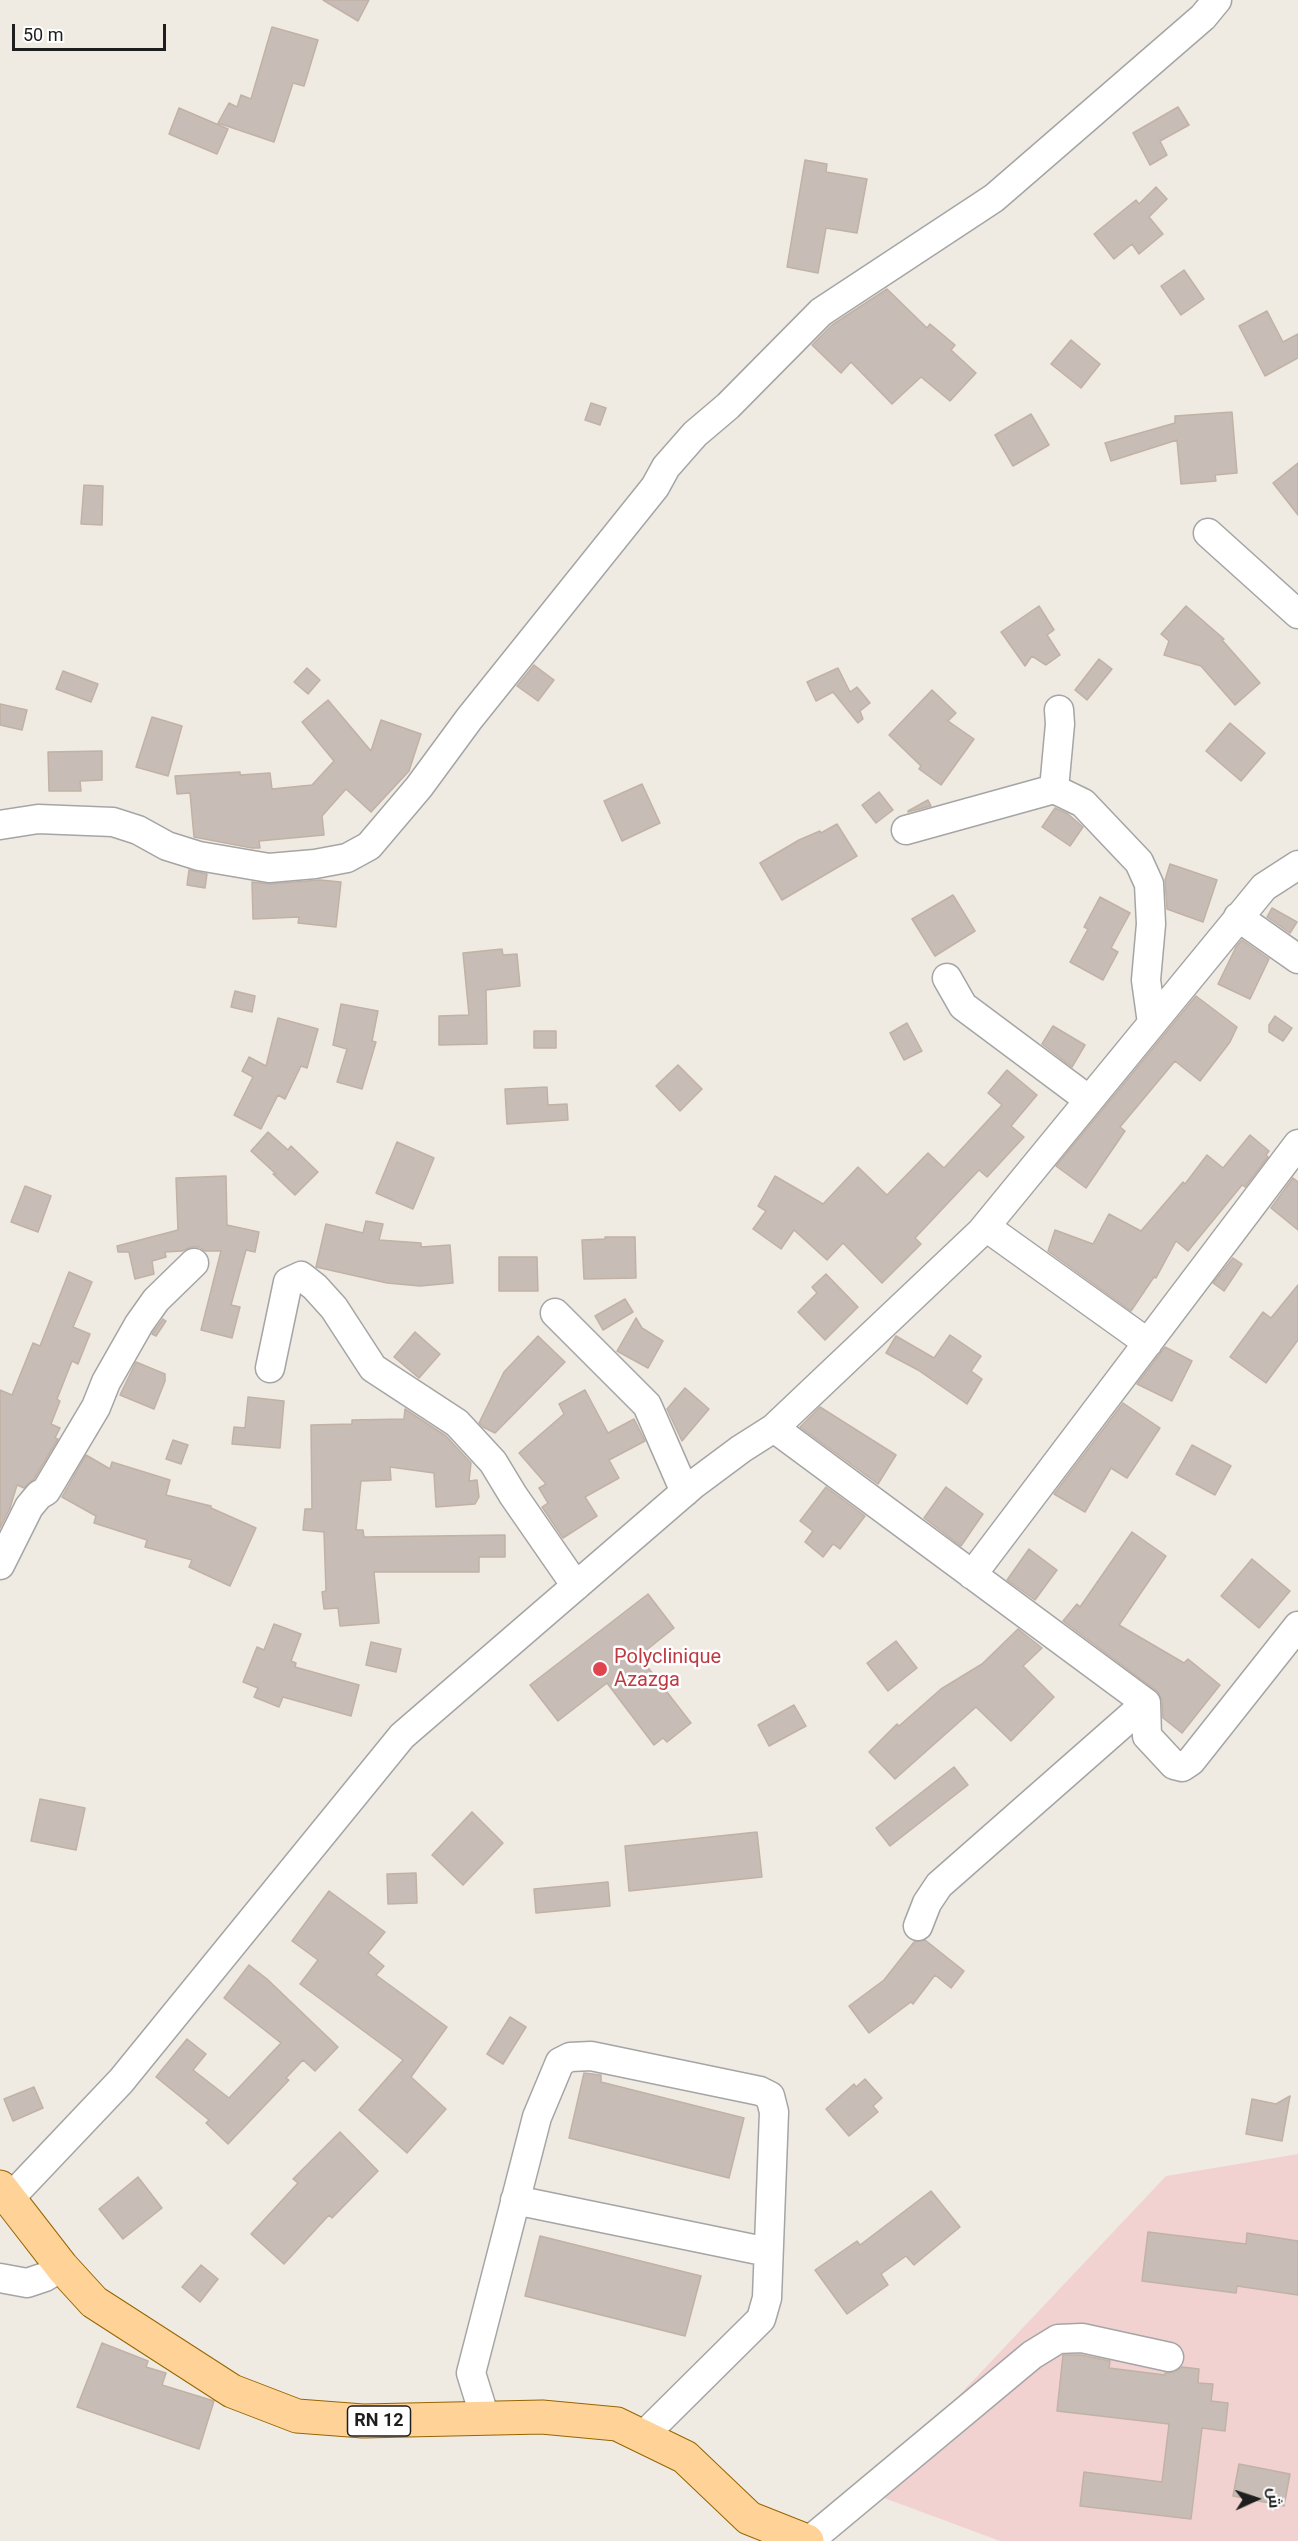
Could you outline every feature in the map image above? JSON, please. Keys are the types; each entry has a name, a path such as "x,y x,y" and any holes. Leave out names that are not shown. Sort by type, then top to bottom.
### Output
{"main road":[{"name":"RN 12","path":"5,2193 62,2267 94,2302 232,2391 297,2416 363,2421 542,2417 617,2424 685,2457 749,2518 808,2541"}],"street":[{"path":"0,825 38,819 113,822 138,830 167,846 199,856 269,868 315,864 347,858 369,846 419,787 469,719 655,487 666,467 695,434 728,406 821,312 994,198 1203,17 1217,0"},
{"path":"1208,533 1298,614"},
{"path":"1054,789 1060,724 1059,710"},
{"path":"906,830 1054,789 1083,803 1139,861 1149,884 1151,924 1146,980 1152,1023"},
{"path":"5,2193 121,2081 402,1736 685,1492 741,1449 774,1428 986,1227 1238,917 1264,887 1298,865"},
{"path":"1238,917 1298,959"},
{"path":"947,978 963,1006 1089,1100"},
{"path":"972,1575 1298,1144"},
{"path":"986,1227 1148,1343"},
{"path":"0,1565 29,1507 39,1495 46,1491 96,1407 106,1382 139,1324 156,1300 194,1263"},
{"path":"270,1368 288,1282 301,1276 315,1287 334,1308 373,1368 457,1423 493,1462 576,1586"},
{"path":"555,1312 647,1405 685,1492"},
{"path":"774,1428 1146,1703"},
{"path":"1146,1703 1147,1736 1174,1765 1182,1767 1191,1761 1298,1626"},
{"path":"918,1926 927,1903 939,1885 1146,1703"},
{"path":"485,2418 471,2373 537,2117 560,2062 570,2057 591,2056 760,2091 770,2096 774,2112 767,2298 762,2319 642,2437"},
{"path":"515,2200 768,2252"},
{"path":"0,2278 27,2283 45,2277 62,2267"},
{"path":"808,2541 1032,2355 1058,2339 1082,2338 1169,2357"}],"shaded area":[{"path":"1298,2154 1298,2541 1000,2541 868,2492 1166,2176"}],"building":[{"path":"323,0 369,0 358,21"},
{"path":"272,27 318,40 304,86 293,83 274,142 218,123 229,103 237,107 241,95 251,99"},
{"path":"1178,107 1189,125 1160,141 1167,155 1150,165 1133,133"},
{"path":"179,108 228,129 217,154 169,134"},
{"path":"805,160 827,164 826,172 867,179 857,233 826,228 818,273 787,267"},
{"path":"1156,187 1167,199 1149,217 1163,234 1139,254 1132,244 1114,259 1094,234 1136,200 1139,204"},
{"path":"1184,270 1204,299 1181,315 1161,286"},
{"path":"887,289 927,328 930,324 955,345 951,350 976,373 950,401 921,377 892,404 851,362 841,373 812,345 832,325"},
{"path":"1267,311 1283,342 1298,334 1298,358 1265,376 1239,326"},
{"path":"1071,340 1100,364 1081,388 1051,364"},
{"path":"591,403 606,408 600,425 585,420"},
{"path":"1232,412 1237,473 1215,475 1216,481 1181,484 1177,440 1111,461 1105,443 1175,423 1175,416"},
{"path":"1031,414 1049,445 1013,466 995,435"},
{"path":"1298,463 1298,515 1273,483"},
{"path":"84,485 103,486 102,525 81,524"},
{"path":"1039,606 1054,630 1047,635 1060,655 1046,665 1032,656 1025,666 1001,632"},
{"path":"1186,606 1224,639 1222,640 1260,683 1235,705 1201,666 1164,655 1169,641 1161,634"},
{"path":"1099,659 1112,669 1087,700 1075,690"},
{"path":"534,665 554,680 538,701 517,686"},
{"path":"307,668 320,680 308,694 294,682"},
{"path":"838,668 850,692 857,687 870,703 860,711 863,719 858,723 833,692 816,701 807,682"},
{"path":"63,671 98,684 91,702 56,689"},
{"path":"932,690 956,713 948,721 974,739 941,785 919,769 921,766 889,735"},
{"path":"328,700 371,751 381,720 421,734 409,771 371,812 346,789 322,816 324,835 259,841 260,848 194,837 190,793 177,794 175,776 240,772 240,775 270,773 272,789 312,785 334,761 302,722"},
{"path":"0,704 27,710 22,730 0,725"},
{"path":"152,717 182,726 168,776 136,767"},
{"path":"1230,723 1265,753 1241,781 1206,751"},
{"path":"102,751 102,780 80,781 81,791 49,791 48,752"},
{"path":"642,784 660,823 622,841 604,801"},
{"path":"879,792 893,810 876,823 862,805"},
{"path":"928,800 931,806 908,812 908,811"},
{"path":"1055,808 1068,814 1083,827 1070,846 1042,827"},
{"path":"837,824 857,856 782,900 760,863 799,840 820,831 821,833"},
{"path":"1170,864 1217,880 1203,922 1167,909 1165,880"},
{"path":"189,870 207,874 205,888 187,885"},
{"path":"320,880 341,882 336,927 298,923 299,917 253,919 252,882 270,884"},
{"path":"953,895 975,931 935,956 912,919"},
{"path":"1100,897 1130,913 1111,948 1118,952 1103,980 1070,962 1088,929 1084,927"},
{"path":"1272,908 1297,922 1290,933 1267,917"},
{"path":"1242,940 1269,959 1250,999 1218,984 1236,947"},
{"path":"502,949 503,955 517,954 520,986 486,990 487,1044 439,1045 439,1016 469,1015 463,953"},
{"path":"235,991 255,996 252,1012 231,1007"},
{"path":"1196,996 1237,1027 1230,1042 1200,1081 1175,1061 1120,1127 1125,1131 1086,1188 1056,1166"},
{"path":"341,1004 378,1011 372,1041 376,1042 362,1089 337,1082 347,1049 333,1045"},
{"path":"1275,1016 1292,1028 1283,1041 1269,1032 1269,1025"},
{"path":"278,1018 318,1029 307,1068 301,1066 285,1099 278,1095 261,1129 234,1115 253,1077 242,1071 249,1057 266,1066"},
{"path":"907,1023 922,1051 904,1060 890,1033"},
{"path":"1053,1026 1085,1045 1072,1067 1042,1044"},
{"path":"534,1031 556,1031 556,1048 534,1048"},
{"path":"678,1065 702,1089 680,1111 656,1086"},
{"path":"1007,1070 1037,1095 1011,1126 1024,1137 987,1177 979,1170 915,1238 921,1244 882,1283 843,1243 827,1260 794,1230 781,1249 753,1229 766,1211 758,1206 775,1176 823,1204 858,1167 887,1195 928,1153 944,1168 1002,1105 988,1093"},
{"path":"547,1087 548,1105 567,1104 568,1120 507,1124 505,1089"},
{"path":"268,1132 288,1150 291,1146 318,1172 295,1195 251,1151"},
{"path":"1250,1135 1269,1151 1266,1155 1268,1157 1245,1187 1242,1185 1188,1251 1176,1241 1156,1278 1154,1277 1131,1311 1048,1251 1055,1230 1093,1244 1109,1214 1141,1231 1183,1182 1185,1184 1207,1155 1223,1168"},
{"path":"397,1142 434,1158 413,1209 376,1193"},
{"path":"226,1176 227,1225 259,1232 255,1252 246,1250 231,1305 240,1307 232,1338 201,1330 221,1251 205,1251 199,1247 191,1247 182,1251 165,1252 166,1257 152,1261 154,1274 135,1279 129,1252 118,1252 117,1246 178,1230 176,1178"},
{"path":"1293,1178 1298,1182 1298,1230 1271,1208"},
{"path":"25,1186 51,1196 38,1232 11,1222"},
{"path":"366,1221 383,1224 379,1240 421,1243 421,1247 450,1245 453,1283 420,1286 387,1283 316,1267 326,1224 363,1233"},
{"path":"605,1237 635,1237 636,1278 584,1279 582,1240 605,1239"},
{"path":"499,1257 537,1257 538,1291 499,1291"},
{"path":"1233,1258 1242,1264 1224,1291 1213,1283"},
{"path":"69,1272 92,1282 73,1327 90,1334 78,1364 72,1361 57,1399 60,1401 51,1424 60,1428 55,1438 58,1439 34,1479 24,1488 17,1485 10,1508 0,1528 0,1390 12,1395 33,1343 40,1346"},
{"path":"826,1274 858,1307 825,1340 798,1312 817,1293 812,1287"},
{"path":"1298,1285 1298,1340 1266,1383 1230,1357 1263,1312 1271,1318"},
{"path":"625,1299 633,1312 603,1330 595,1316"},
{"path":"636,1318 642,1328 663,1341 648,1368 617,1351"},
{"path":"163,1319 166,1321 156,1336 152,1334"},
{"path":"415,1332 440,1354 419,1378 394,1357"},
{"path":"950,1335 981,1356 971,1371 982,1379 967,1404 918,1370 886,1353 896,1336 934,1358"},
{"path":"538,1336 565,1362 495,1433 483,1427 479,1423 504,1372"},
{"path":"1165,1347 1192,1361 1172,1401 1137,1384"},
{"path":"136,1362 165,1374 165,1381 154,1409 120,1395"},
{"path":"685,1388 709,1409 682,1441 667,1409"},
{"path":"585,1390 608,1433 634,1419 645,1441 609,1460 619,1478 585,1497 597,1516 563,1538 542,1507 548,1503 539,1488 546,1484 519,1453 564,1414 559,1404"},
{"path":"248,1397 284,1401 280,1448 232,1444 234,1427 245,1428"},
{"path":"1123,1403 1160,1428 1127,1478 1111,1468 1085,1512 1054,1494"},
{"path":"820,1407 896,1455 878,1484 800,1427"},
{"path":"405,1409 446,1436 471,1463 469,1481 477,1480 479,1497 475,1504 436,1507 434,1473 390,1467 391,1480 361,1481 356,1530 363,1530 364,1537 505,1535 505,1557 479,1557 479,1572 374,1572 379,1623 340,1626 338,1608 324,1609 322,1592 326,1591 324,1532 303,1530 305,1509 312,1509 311,1425 352,1424 352,1420 404,1419"},
{"path":"173,1440 188,1445 181,1464 166,1459"},
{"path":"1192,1445 1231,1466 1215,1495 1176,1474"},
{"path":"86,1455 110,1469 112,1462 170,1480 166,1495 211,1506 256,1528 230,1586 189,1567 192,1560 145,1547 147,1540 94,1523 96,1516 62,1497"},
{"path":"826,1487 865,1516 840,1549 833,1544 823,1557 805,1542 813,1531 800,1521"},
{"path":"946,1487 983,1514 961,1546 924,1518"},
{"path":"1132,1532 1166,1556 1119,1625 1184,1663 1188,1659 1220,1685 1182,1733 1163,1718 1162,1700 1158,1692 1063,1621 1077,1604 1080,1607"},
{"path":"1029,1549 1057,1570 1035,1600 1007,1580"},
{"path":"1252,1559 1290,1591 1259,1628 1221,1596"},
{"name":"Polyclinique Azazga","path":"648,1594 674,1628 639,1656 691,1723 667,1742 663,1738 654,1745 607,1683 558,1721 530,1685"},
{"path":"274,1624 301,1634 291,1661 296,1663 295,1667 359,1685 351,1716 283,1697 279,1707 254,1697 258,1688 243,1682 257,1647 264,1650"},
{"path":"1018,1629 1042,1648 1023,1666 1054,1697 1011,1741 976,1707 895,1779 869,1752 897,1724 899,1726 941,1689 982,1664"},
{"path":"896,1641 917,1668 888,1691 867,1663"},
{"path":"371,1642 401,1649 396,1672 366,1665"},
{"path":"794,1705 806,1726 769,1746 758,1725"},
{"path":"954,1767 968,1785 890,1846 876,1828"},
{"path":"40,1799 85,1808 76,1850 31,1841"},
{"path":"472,1812 503,1843 463,1885 432,1855"},
{"path":"757,1832 762,1877 629,1891 625,1846"},
{"path":"416,1873 417,1903 388,1904 387,1874"},
{"path":"608,1882 610,1906 536,1913 534,1889"},
{"path":"329,1891 385,1932 368,1953 384,1966 376,1975 447,2027 411,2077 446,2109 407,2153 359,2110 403,2060 300,1984 318,1960 292,1941"},
{"path":"925,1940 964,1971 951,1988 935,1975 913,2004 911,2002 869,2033 849,2006 884,1980 914,1942"},
{"path":"249,1965 267,1979 338,2047 315,2071 303,2060 286,2078 289,2080 228,2144 206,2123 209,2120 156,2077 187,2039 206,2054 193,2070 229,2098 281,2043 224,1998"},
{"path":"510,2017 526,2027 503,2064 487,2054"},
{"path":"584,2073 601,2075 601,2082 744,2118 729,2178 569,2138"},
{"path":"865,2079 882,2098 873,2106 878,2112 849,2136 826,2109 854,2084 856,2087"},
{"path":"34,2087 43,2108 13,2121 4,2099"},
{"path":"1290,2096 1282,2141 1246,2134 1252,2099 1276,2104"},
{"path":"340,2132 378,2171 332,2218 329,2215 284,2264 251,2234 298,2183 293,2179"},
{"path":"138,2177 162,2208 123,2239 99,2209"},
{"path":"931,2191 960,2227 914,2265 906,2256 881,2274 888,2285 847,2314 815,2270 857,2241 860,2245"},
{"path":"1148,2232 1246,2244 1247,2233 1298,2241 1298,2295 1237,2286 1236,2293 1142,2281"},
{"path":"540,2236 701,2276 685,2336 525,2296"},
{"path":"201,2265 218,2279 200,2302 182,2287"},
{"path":"102,2343 148,2361 146,2367 166,2373 162,2385 214,2401 199,2449 77,2407"},
{"path":"1063,2355 1081,2355 1110,2361 1109,2368 1165,2375 1165,2373 1175,2372 1182,2367 1199,2369 1198,2383 1213,2384 1211,2401 1228,2403 1225,2431 1202,2428 1191,2519 1080,2506 1084,2472 1162,2482 1169,2424 1057,2411"},
{"path":"1239,2464 1290,2474 1284,2506 1233,2496"}],"place":[{"name":"Polyclinique Azazga","path":"600,1669"}]}
